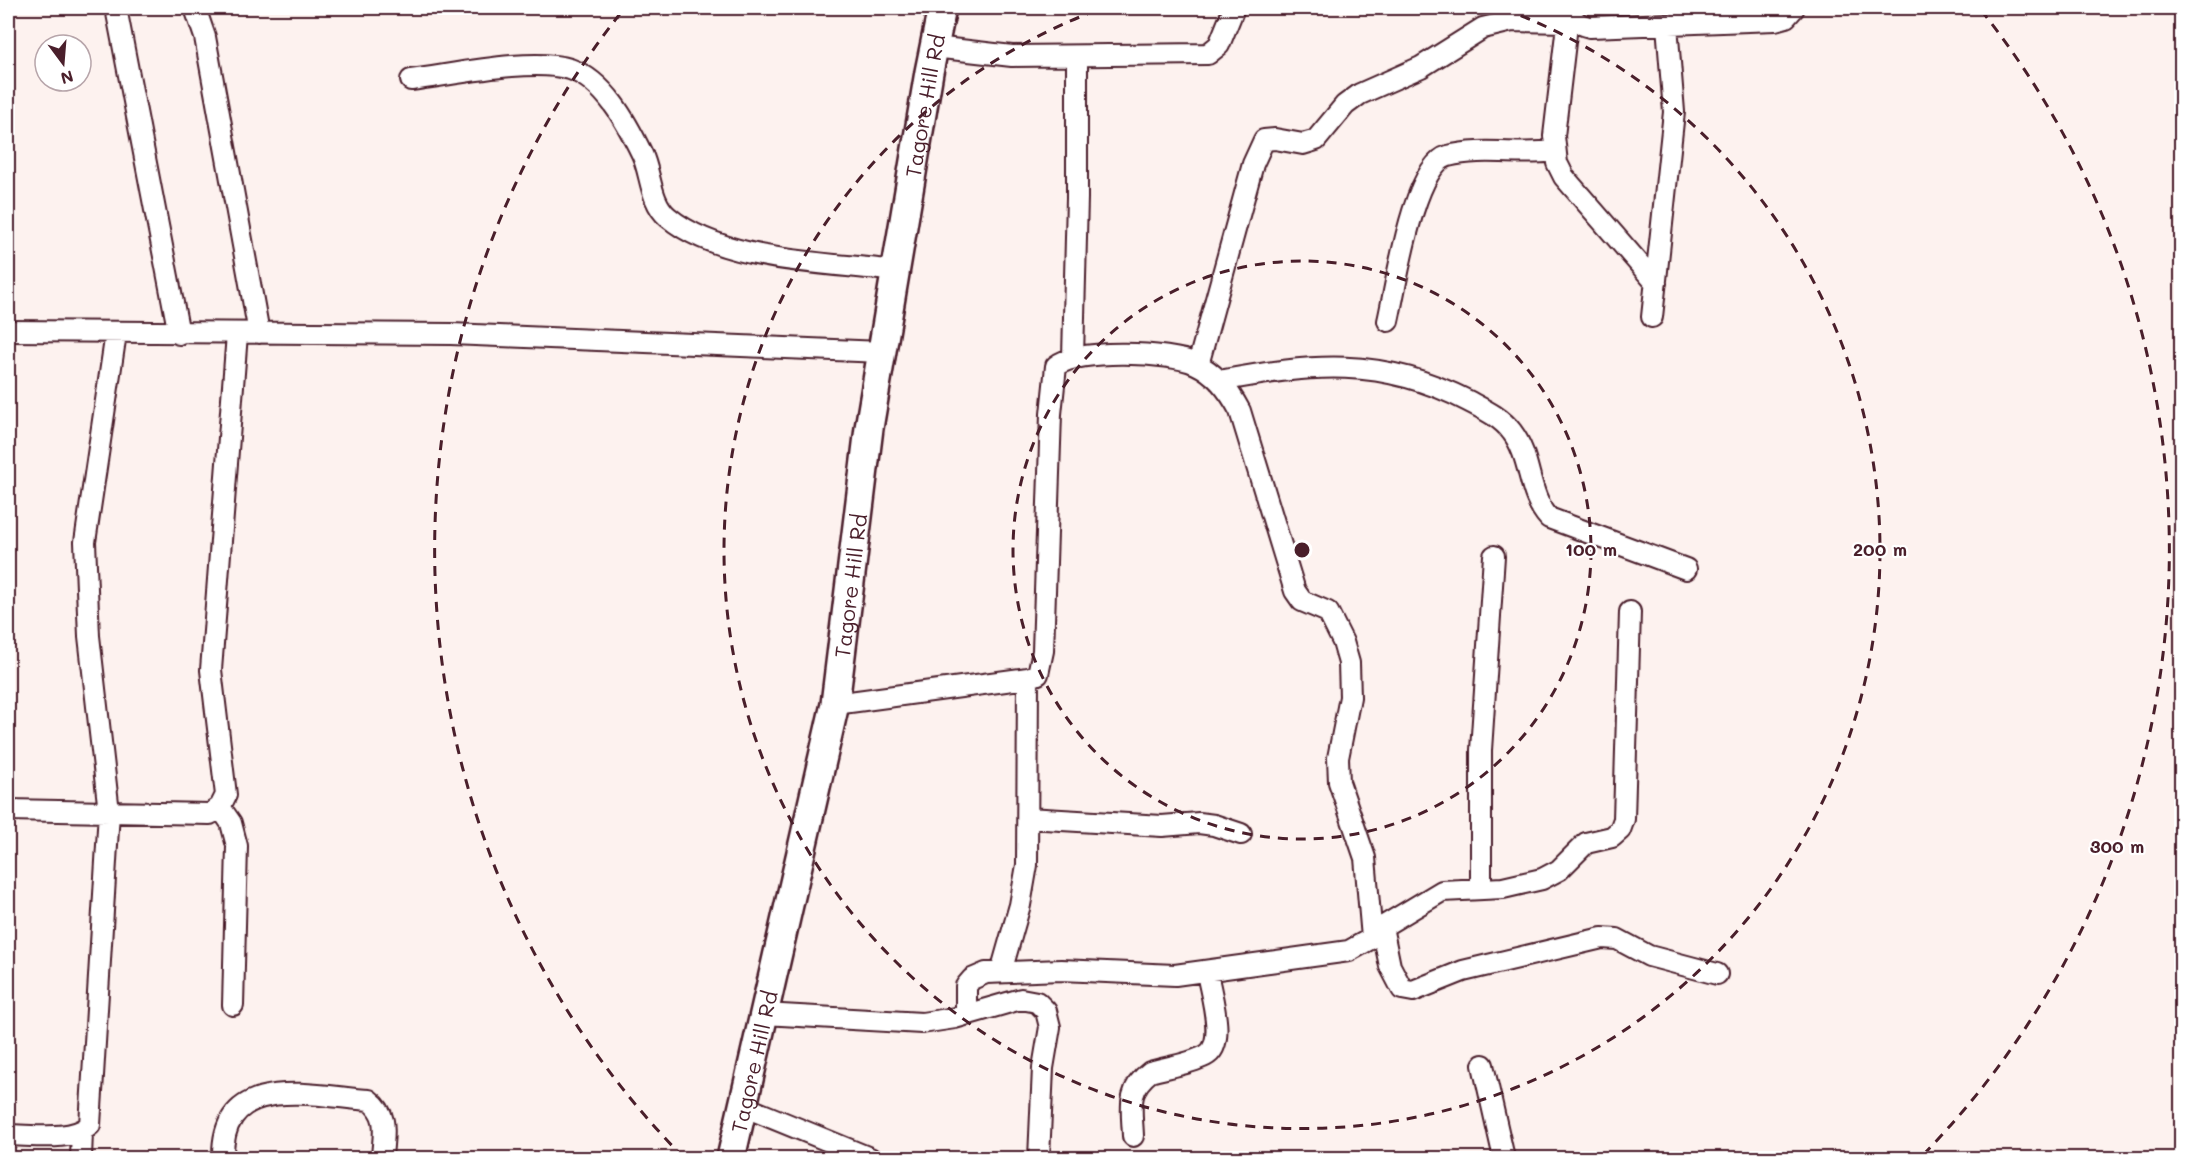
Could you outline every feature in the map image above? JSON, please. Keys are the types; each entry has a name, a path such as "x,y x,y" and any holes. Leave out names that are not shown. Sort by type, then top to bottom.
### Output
{"main road":[{"name":"Tagore Hill Rd","path":"731,1158 835,704 869,428 942,8"}],"street":[{"path":"116,8 179,334"},
{"path":"195,8 207,48 259,333"},
{"path":"934,47 1012,56 1208,54 1219,45 1234,8"},
{"path":"1569,12 1579,25 1590,27 1667,25 1707,15 1775,20 1786,17 1794,8"},
{"path":"1569,12 1554,151 1564,177 1656,283"},
{"path":"1198,364 1253,164 1264,140 1275,139 1303,144 1316,140 1345,105 1360,94 1421,67 1482,28 1569,12"},
{"path":"1652,317 1674,112 1667,25"},
{"path":"1073,357 1078,188 1077,56"},
{"path":"411,80 531,66 570,70 584,76 614,105 644,158 657,201 665,215 682,228 739,250 896,271"},
{"path":"1388,321 1418,193 1433,165 1445,156 1467,152 1520,154 1554,151"},
{"path":"8,331 179,334 451,334 882,352"},
{"path":"8,1135 82,1132 90,1125 109,812 89,636 84,542 116,333"},
{"path":"8,810 210,814 220,807 226,795 226,779 213,702 211,661 237,334"},
{"path":"835,704 1028,678 1038,674 1043,651 1053,379 1056,366 1073,357 1155,356 1181,359 1198,364 1219,381 1240,411 1295,591 1302,601 1328,612 1342,642 1348,663 1350,697 1340,747 1338,782 1365,858 1377,932 1395,980 1402,989 1413,991 1463,971 1602,938 1617,939 1649,956 1717,974"},
{"path":"1219,381 1305,366 1333,366 1389,373 1449,391 1499,419 1511,430 1525,453 1540,508 1549,518 1686,569"},
{"path":"1481,887 1481,750 1494,556"},
{"path":"966,1016 966,986 972,979 986,973 1096,970 1175,975 1335,955 1361,946 1377,932 1442,891 1514,886 1542,879 1558,870 1586,843 1612,837 1620,830 1623,819 1630,612"},
{"path":"1001,972 1024,887 1028,818 1028,678"},
{"path":"220,807 231,824 237,846 233,1005"},
{"path":"1028,818 1162,826 1214,825 1241,834"},
{"path":"1133,1136 1131,1103 1135,1086 1143,1077 1150,1072 1206,1056 1215,1048 1218,1036 1207,972"},
{"path":"764,1014 904,1024 939,1022 1021,999 1037,1002 1046,1011 1050,1027 1043,1068 1039,1158"},
{"path":"1484,1065 1504,1158"},
{"path":"223,1158 225,1138 238,1108 252,1099 284,1093 369,1100 380,1108 384,1118 382,1158"},
{"path":"742,1106 870,1158"},
{"path":"81,1158 82,1132"}]}
